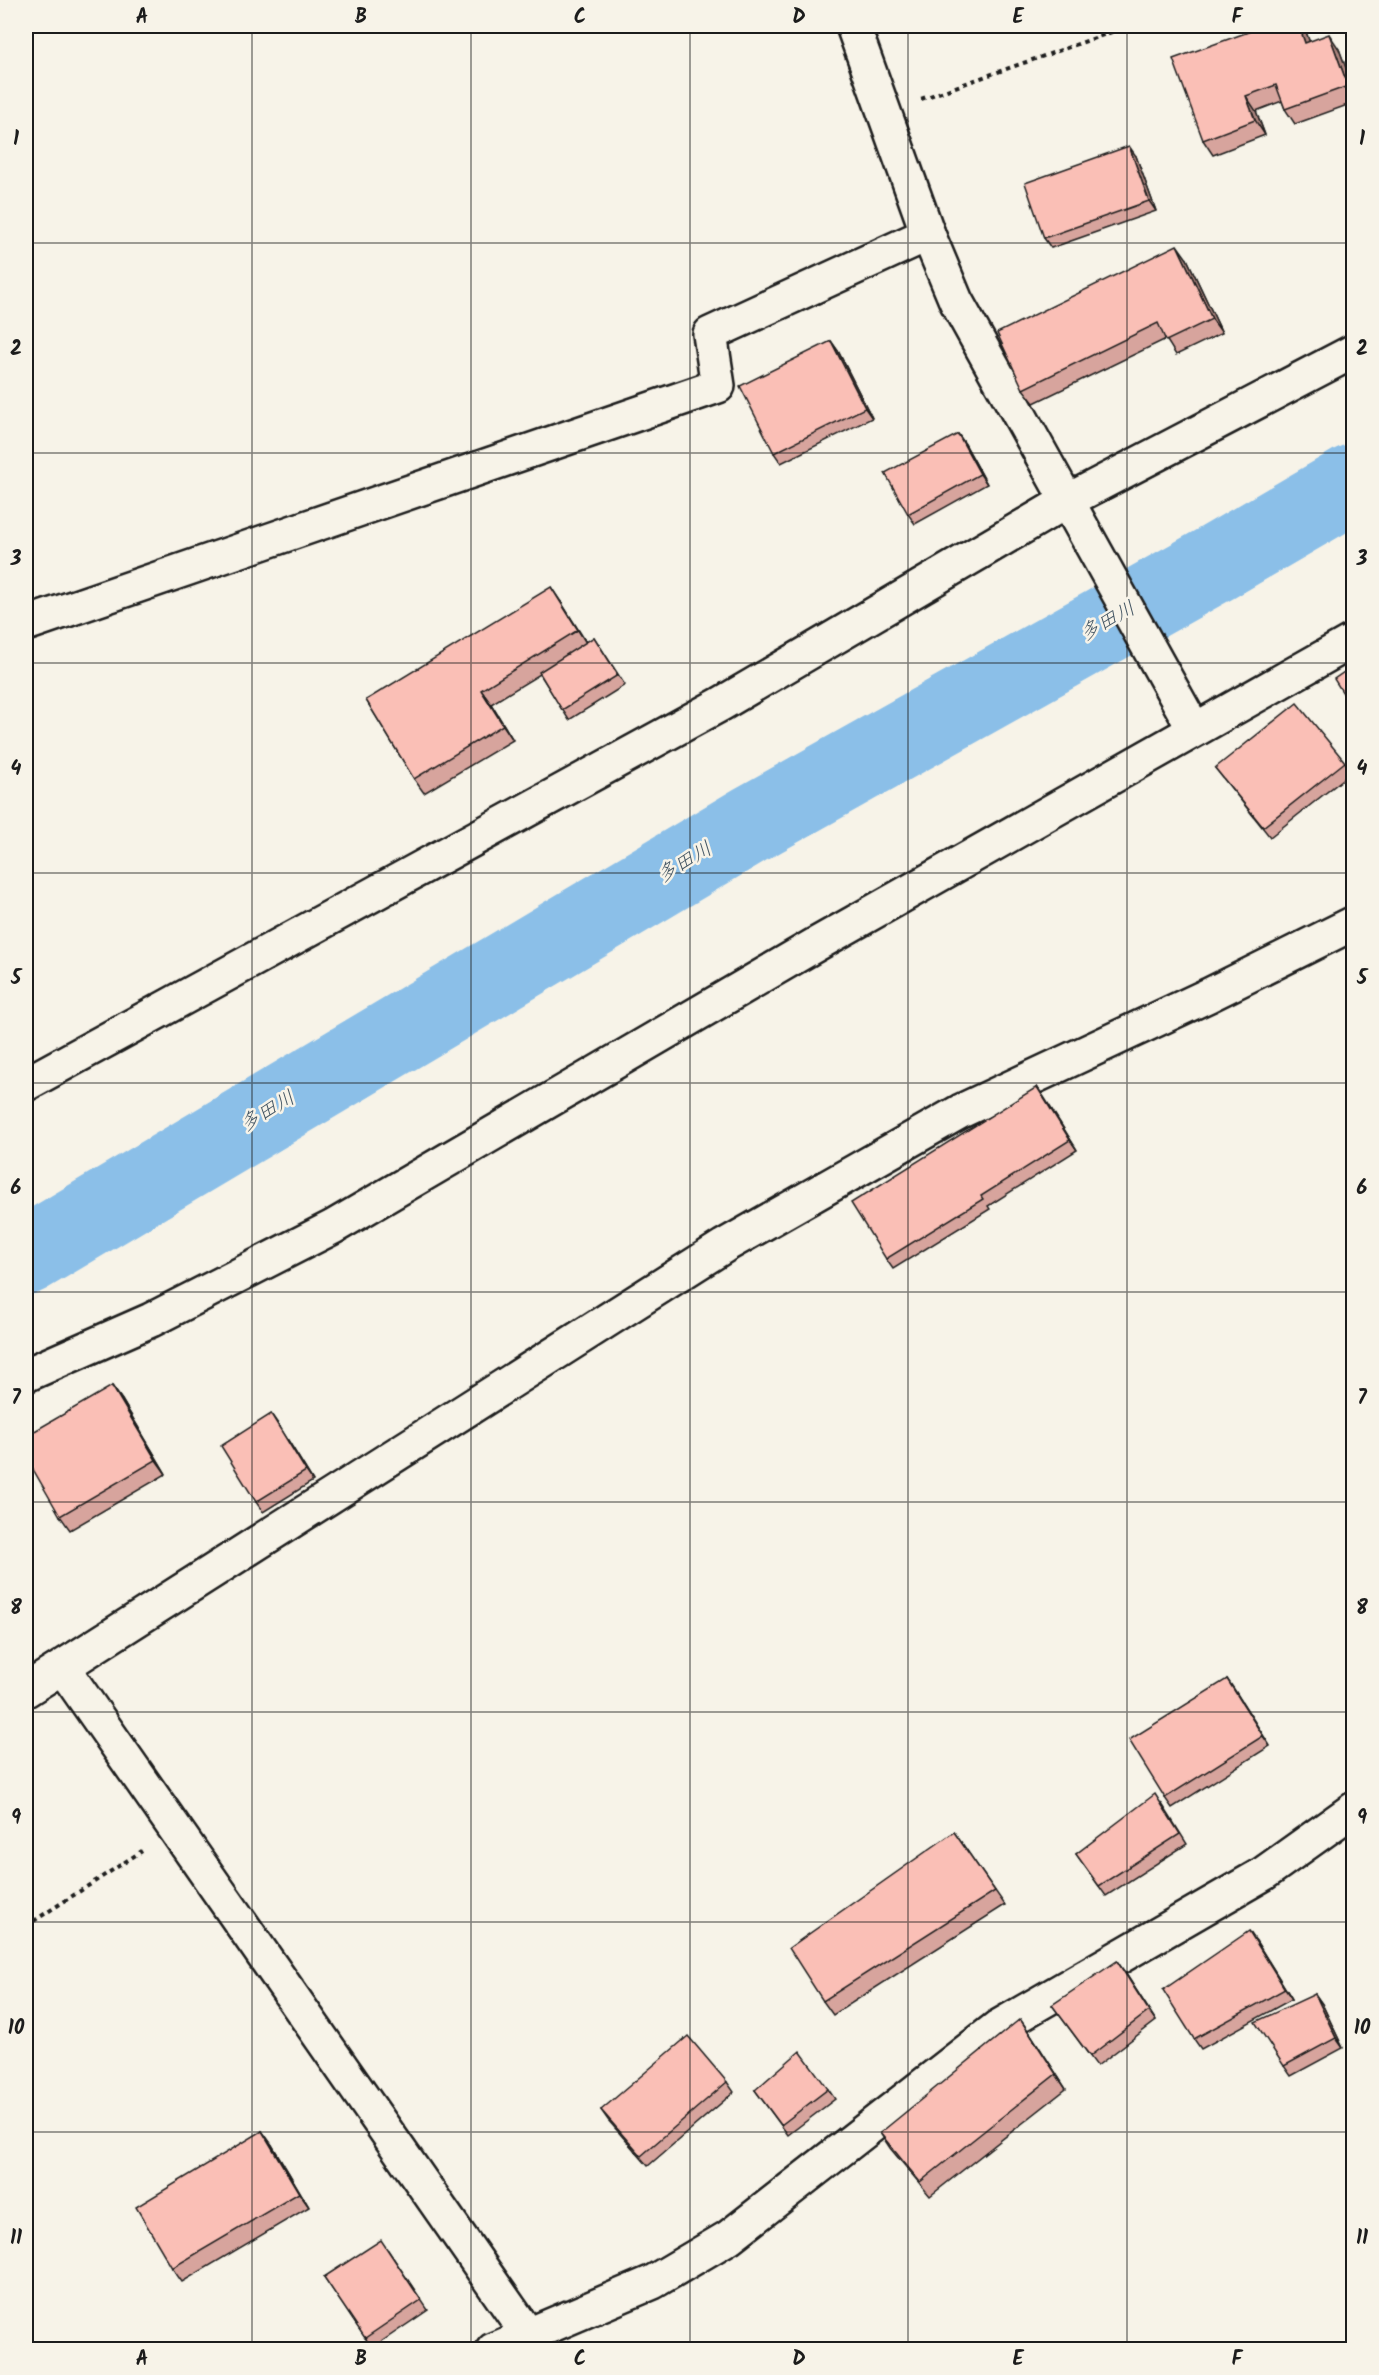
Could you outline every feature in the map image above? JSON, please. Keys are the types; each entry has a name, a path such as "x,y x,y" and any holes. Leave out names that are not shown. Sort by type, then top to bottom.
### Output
{"street":[{"path":"853,26 928,234 956,301 1190,721"},
{"path":"26,624 718,386 710,334 928,234"},
{"path":"26,1084 721,704 1353,351"},
{"path":"26,1375 151,1320 333,1227 815,945 1190,721 1353,640"},
{"path":"26,1690 734,1240 961,1111 1209,995 1353,922"},
{"path":"63,1668 529,2336"},
{"path":"493,2349 529,2336 653,2282 729,2237 998,2027 1263,1874 1353,1809"}],"path":[{"path":"883,113 1129,26"},
{"path":"26,1926 176,1830"}],"building":[{"path":"1265,26 1299,26 1305,43 1329,34 1348,86 1285,109 1276,85 1246,96 1255,120 1203,140 1173,59"},
{"path":"1129,146 1149,201 1044,238 1025,183"},
{"path":"1177,245 1212,319 1166,341 1158,323 1023,389 997,333"},
{"path":"831,341 865,408 774,453 740,386"},
{"path":"958,434 980,474 908,514 885,473"},
{"path":"551,587 578,630 481,690 503,725 414,779 366,700"},
{"path":"594,637 618,675 562,710 539,672"},
{"path":"1353,666 1353,709 1334,679"},
{"path":"1297,703 1345,762 1263,827 1215,768"},
{"path":"1037,1087 1070,1140 981,1196 983,1199 886,1259 851,1203"},
{"path":"112,1386 156,1460 60,1516 26,1457 26,1436"},
{"path":"271,1414 306,1471 256,1502 221,1446"},
{"path":"1227,1679 1263,1736 1165,1798 1129,1740"},
{"path":"1155,1794 1180,1834 1099,1886 1076,1854"},
{"path":"954,1832 995,1891 823,2001 789,1948"},
{"path":"1249,1931 1285,1989 1194,2039 1163,1990"},
{"path":"1117,1961 1149,2011 1090,2056 1052,2005"},
{"path":"1315,1994 1336,2038 1284,2066 1255,2022"},
{"path":"1020,2019 1056,2074 920,2182 880,2133"},
{"path":"688,2036 727,2082 641,2156 601,2110"},
{"path":"800,2051 828,2089 781,2125 755,2090"},
{"path":"262,2131 299,2193 172,2268 136,2207"},
{"path":"381,2240 421,2300 365,2338 324,2277"}],"waterway":[{"name":"多田川","path":"26,1256 753,823 1215,564 1354,483"}]}
